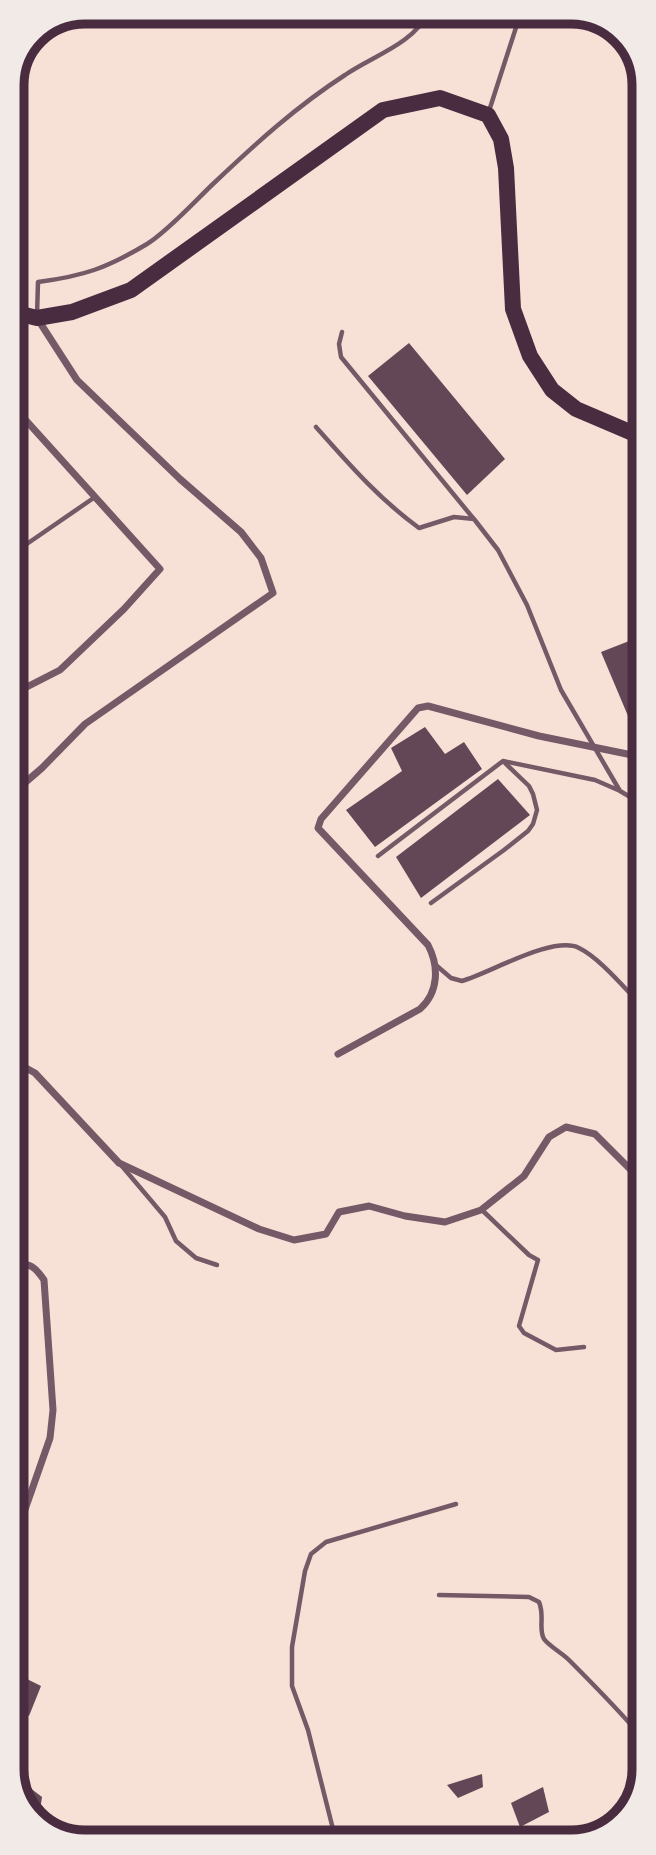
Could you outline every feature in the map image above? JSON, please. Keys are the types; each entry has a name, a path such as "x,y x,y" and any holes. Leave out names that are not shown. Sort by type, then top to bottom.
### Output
{"highway":[{"path":"25,314 37,317 72,312 131,290 383,110 440,98 488,115 501,139 506,168 513,309 530,356 552,390 576,409 632,433"}],"street":[{"path":"25,783 85,724 273,593 261,558 241,531 180,479 77,380 37,317"},
{"path":"25,418 160,569 124,609 60,670 25,688"},
{"path":"338,1054 420,1009 429,998 437,966 421,936 318,828 321,819 418,708 428,706 539,736 632,755"},
{"path":"24,1069 35,1073 119,1163 259,1229 294,1240 326,1234 339,1212 369,1206 405,1216 445,1222 481,1210 524,1176 549,1137 566,1127 595,1134 632,1171"},
{"path":"24,1263 36,1268 44,1280 53,1410 50,1438 24,1514"}],"lane":[{"path":"37,317 38,282 74,277 109,265 151,242 264,136 347,73 398,45 422,25"},
{"path":"488,115 517,25"},
{"path":"342,332 339,344 341,357 498,550 527,605 561,690 620,791"},
{"path":"316,427 368,486 390,507 419,528 454,517 474,519"},
{"path":"25,545 96,497"},
{"path":"431,904 504,850 533,824 537,810 533,794 529,786 503,761"},
{"path":"378,856 503,761 595,780 632,798"},
{"path":"437,966 451,978 462,981 559,944 579,947 632,996"},
{"path":"119,1163 165,1217 176,1241 196,1258 217,1265"},
{"path":"481,1210 529,1255 538,1260 519,1326 524,1333 556,1350 584,1347"},
{"path":"333,1830 308,1730 292,1686 292,1647 305,1571 311,1554 326,1542 456,1504"},
{"path":"439,1595 529,1597 539,1602 543,1618 541,1631 545,1642 555,1646 632,1727"}],"building":[{"path":"409,343 505,459 467,495 368,376"},
{"path":"632,640 632,715 628,716 601,652"},
{"path":"425,727 445,754 464,742 482,769 375,847 346,810 402,771 391,748"},
{"path":"498,779 530,815 421,898 396,857"},
{"path":"24,1678 41,1686 29,1716 24,1712"},
{"path":"482,1774 483,1787 458,1798 447,1785"},
{"path":"27,1785 42,1797 40,1810"},
{"path":"543,1787 549,1812 520,1827 511,1803"}]}
